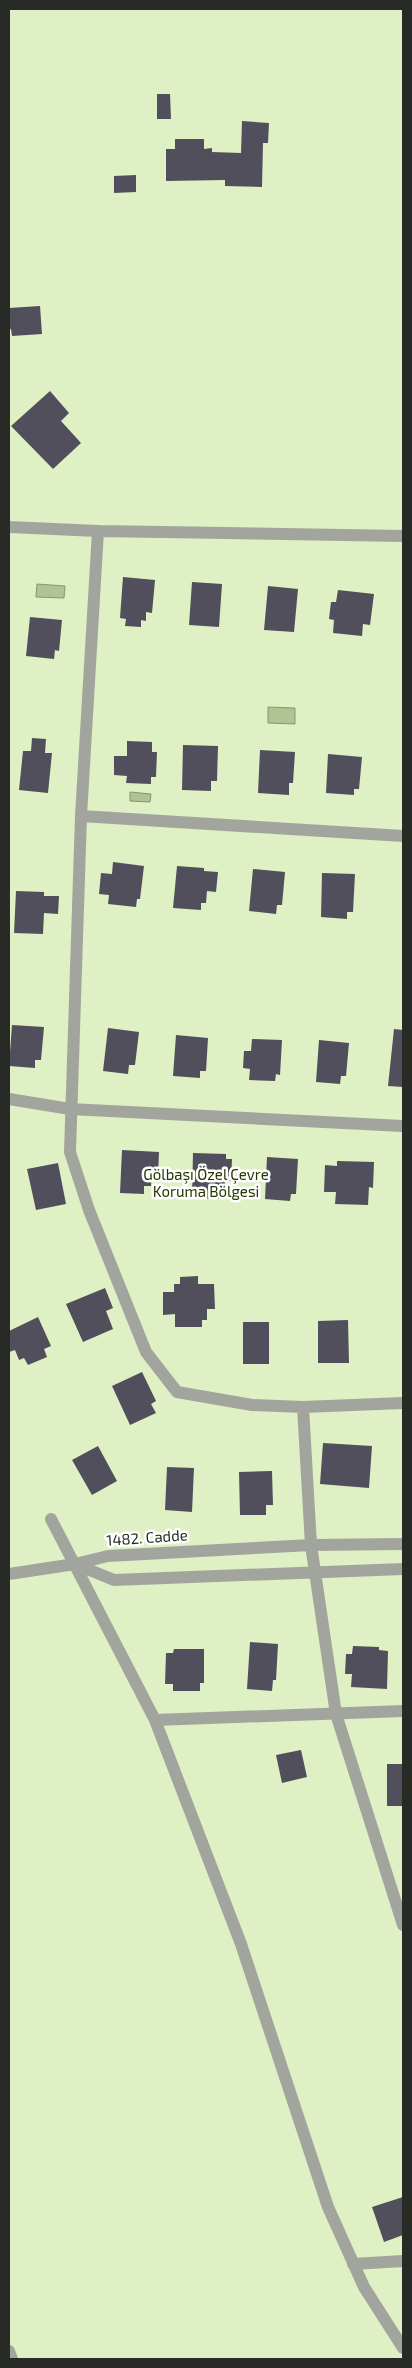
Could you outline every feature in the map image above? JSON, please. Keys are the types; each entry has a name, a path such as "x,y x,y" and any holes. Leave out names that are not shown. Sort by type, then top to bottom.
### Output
{"street":[{"path":"9,527 98,531 403,536"},
{"path":"98,531 82,816 70,1109 70,1152 89,1210 146,1352 177,1392 252,1405 303,1407 403,1403"},
{"path":"82,816 403,836"},
{"path":"9,1099 70,1109 403,1126"},
{"path":"303,1407 311,1545 336,1714 403,1925"},
{"path":"51,1520 76,1564 155,1720 241,1944 328,2207 364,2287 403,2348"},
{"name":"1482. Cadde","path":"9,1574 76,1564 108,1556 311,1545 403,1544"},
{"path":"76,1564 114,1580 403,1570"},
{"path":"155,1720 403,1711"},
{"path":"353,2264 403,2262"},
{"path":"9,2352 12,2359"}],"green space":[{"name":"Gölbaşı Özel Çevre Koruma Bölgesi","path":"9,9 403,9 403,2359 9,2359"}],"shaded area":[{"path":"37,584 65,586 64,598 36,597"},
{"path":"268,707 295,708 295,724 268,723"},
{"path":"130,792 151,794 150,802 130,801"}],"building":[{"path":"157,94 170,94 171,119 157,119"},
{"path":"242,121 269,123 268,143 263,143 262,187 225,186 225,180 166,181 166,149 175,149 175,139 204,139 204,149 212,148 212,152 241,153"},
{"path":"136,175 136,192 114,193 114,176"},
{"path":"40,306 42,334 12,336 11,329 9,329 9,308"},
{"path":"50,391 69,413 61,421 81,443 53,469 11,426"},
{"path":"123,577 155,580 152,613 146,612 146,621 141,620 141,627 125,626 126,619 120,618"},
{"path":"192,582 222,584 219,627 189,625"},
{"path":"268,586 298,589 294,632 264,630"},
{"path":"338,590 374,594 370,625 363,624 362,636 333,633 334,620 329,619 331,602 336,602"},
{"path":"30,617 62,620 59,651 55,650 54,659 26,656"},
{"path":"32,738 46,739 45,753 52,753 48,793 19,790 23,751 31,751"},
{"path":"127,741 152,742 152,752 157,752 156,777 151,777 151,784 126,783 127,776 114,775 114,756 127,756"},
{"path":"183,745 218,746 217,781 211,781 211,791 182,790"},
{"path":"260,750 295,752 293,783 289,783 289,795 258,793"},
{"path":"328,754 362,757 359,789 354,789 354,795 326,793"},
{"path":"113,862 144,866 140,899 137,899 136,907 108,904 109,895 99,894 101,873 112,874"},
{"path":"177,866 204,868 204,871 218,872 216,892 207,891 206,903 201,903 201,910 173,908"},
{"path":"253,869 285,872 282,905 277,905 276,914 249,911"},
{"path":"322,873 355,874 353,912 347,912 347,919 321,917"},
{"path":"16,891 44,892 44,896 59,896 58,914 44,913 43,934 14,933"},
{"path":"12,1025 44,1027 41,1060 35,1060 35,1068 9,1066"},
{"path":"108,1028 139,1032 135,1065 129,1065 128,1074 103,1071"},
{"path":"394,1029 403,1030 403,1087 388,1086"},
{"path":"176,1035 208,1038 206,1071 200,1071 200,1078 173,1076"},
{"path":"252,1039 282,1040 280,1075 276,1074 275,1081 249,1080 250,1069 243,1068 244,1051 251,1051"},
{"path":"319,1040 349,1043 346,1076 341,1076 340,1084 316,1082"},
{"path":"122,1150 159,1152 158,1177 152,1176 151,1186 144,1186 144,1194 120,1193"},
{"path":"193,1153 226,1154 226,1159 232,1159 231,1181 225,1181 225,1192 219,1192 219,1199 192,1198"},
{"path":"267,1157 298,1159 296,1194 291,1194 290,1201 265,1199"},
{"path":"337,1161 374,1162 373,1188 369,1187 368,1205 335,1204 336,1192 324,1192 325,1165 337,1166"},
{"path":"58,1163 66,1204 36,1210 27,1169"},
{"path":"198,1276 198,1284 214,1284 215,1309 207,1309 207,1320 202,1320 202,1327 175,1327 175,1314 163,1315 163,1292 174,1292 174,1284 180,1284 180,1277"},
{"path":"105,1288 113,1308 106,1311 113,1329 83,1342 66,1304"},
{"path":"38,1317 51,1346 44,1349 47,1357 28,1365 24,1358 19,1360 15,1350 9,1352 9,1331"},
{"path":"348,1320 349,1363 318,1363 318,1321"},
{"path":"243,1322 269,1322 269,1364 243,1364"},
{"path":"142,1372 156,1401 151,1404 156,1413 130,1425 112,1386"},
{"path":"323,1443 372,1446 369,1488 320,1484"},
{"path":"98,1446 117,1481 92,1495 72,1460"},
{"path":"167,1467 194,1468 192,1512 165,1510"},
{"path":"272,1471 273,1505 266,1505 266,1515 240,1515 239,1472"},
{"path":"250,1642 278,1644 276,1680 273,1680 272,1691 247,1689"},
{"path":"353,1646 379,1647 379,1650 388,1651 387,1689 351,1687 352,1674 345,1674 346,1654 352,1654"},
{"path":"174,1649 204,1649 204,1683 200,1683 200,1691 173,1691 173,1684 165,1684 166,1653 173,1653"},
{"path":"301,1750 307,1777 282,1783 276,1755"},
{"path":"387,1764 403,1764 403,1806 387,1806"},
{"path":"403,2197 403,2235 384,2242 372,2207"}]}
